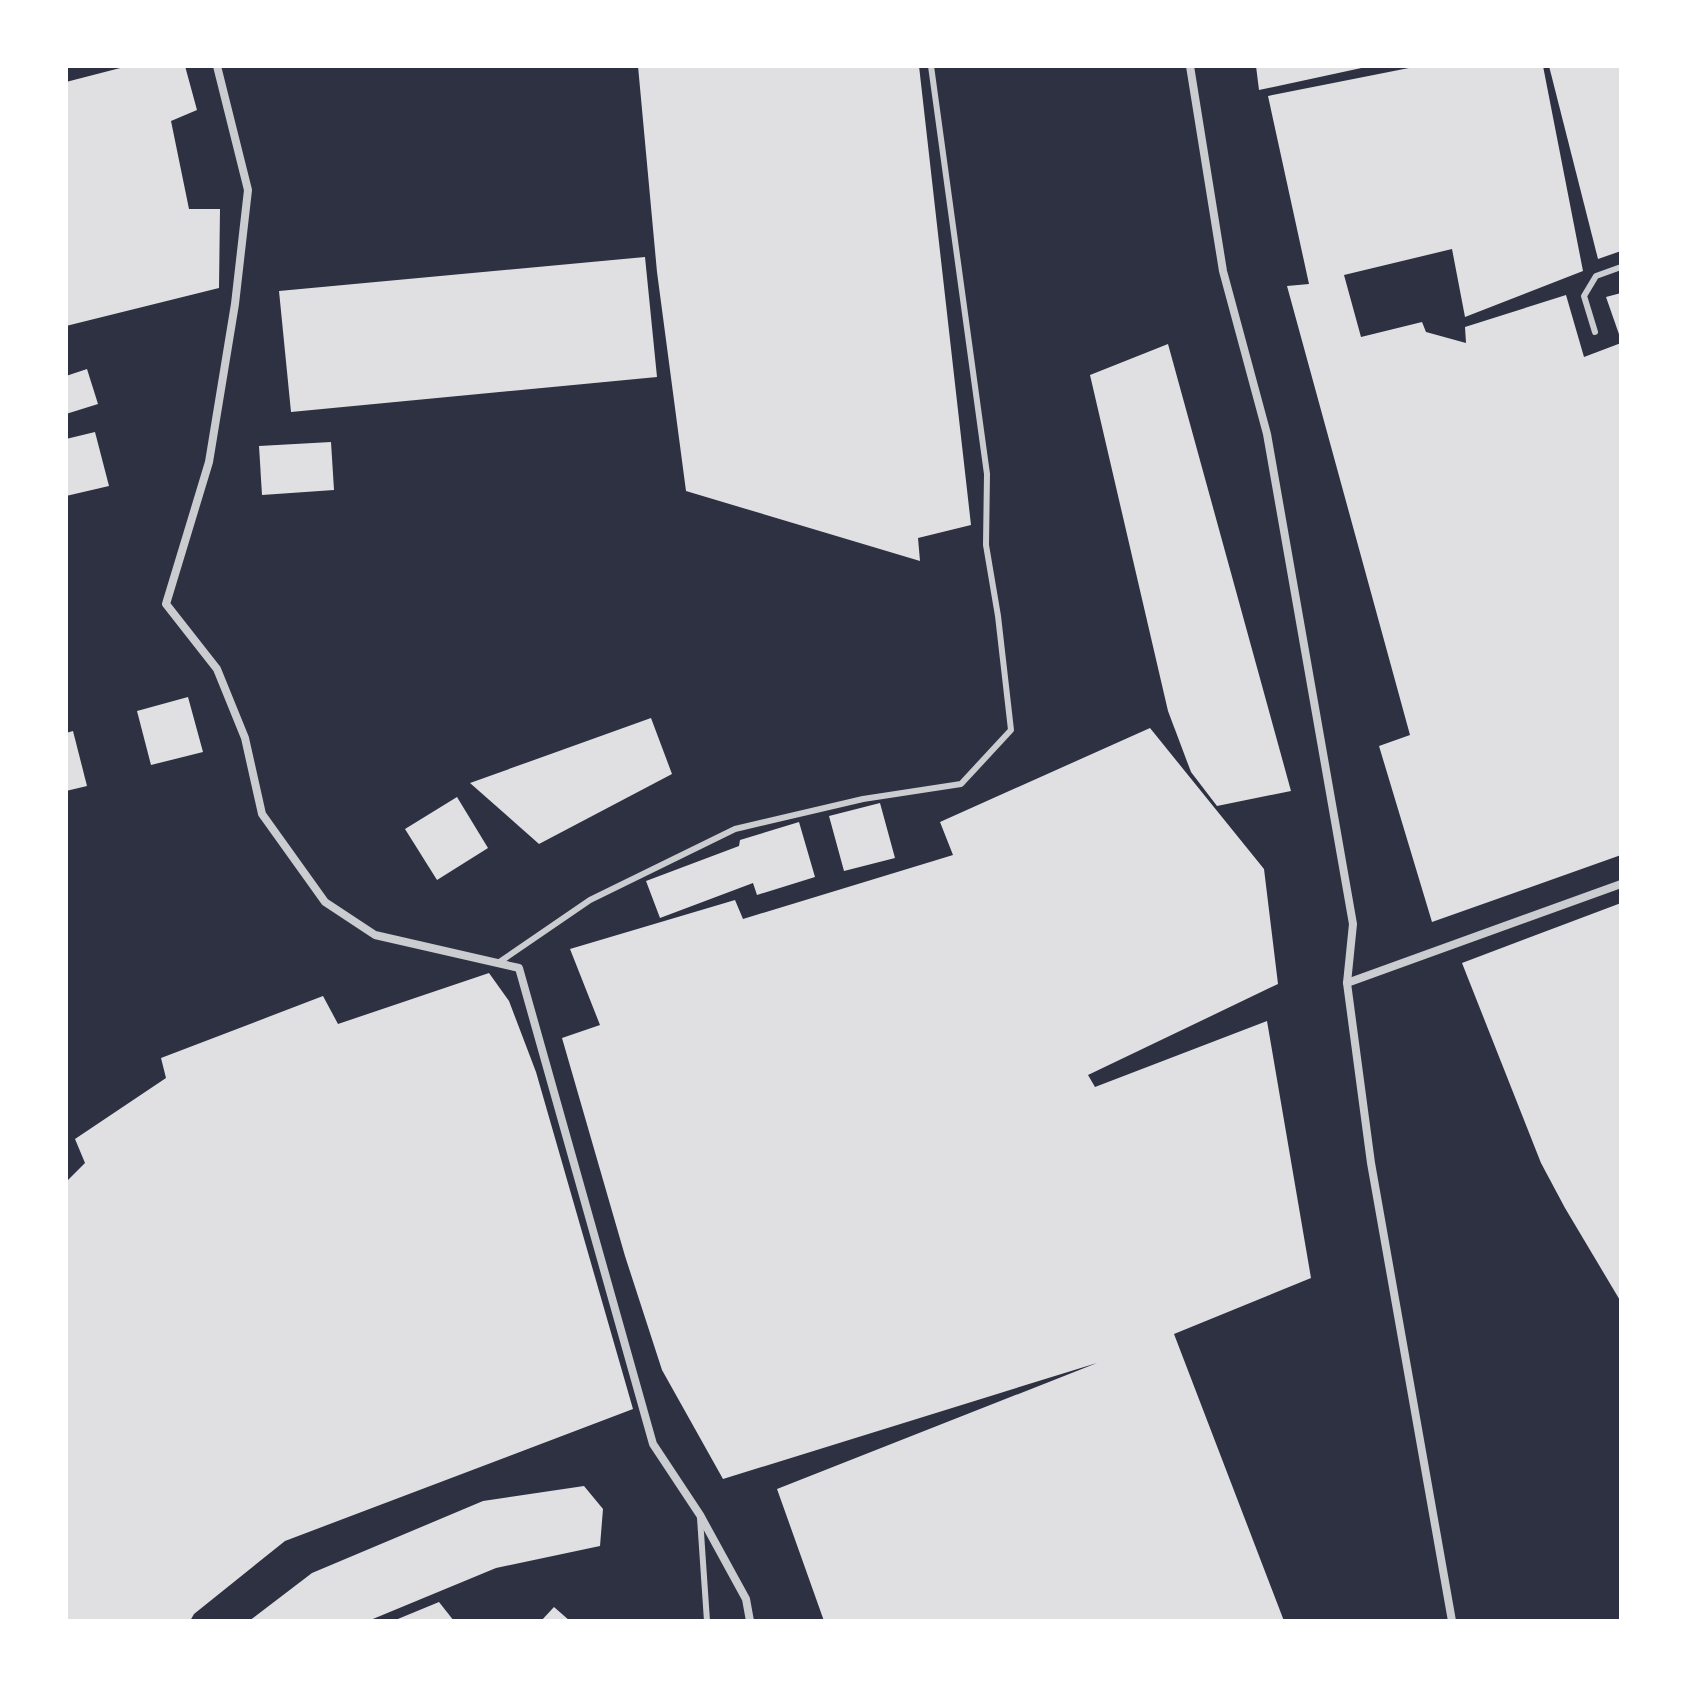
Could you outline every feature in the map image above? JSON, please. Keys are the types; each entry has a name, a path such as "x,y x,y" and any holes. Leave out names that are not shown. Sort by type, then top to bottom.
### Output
{"street":[{"path":"217,66 248,190 235,304 209,462 166,604 217,669 245,738 262,814 325,902 375,935 519,968 653,1444 700,1515 746,1599 750,1621"},
{"path":"1190,66 1223,271 1267,434 1313,686 1353,924 1347,983 1371,1163 1452,1621"},
{"path":"1347,983 1621,884"}],"lane":[{"path":"498,963 590,900 735,829 863,799 961,784 1011,730 986,545 987,474 931,66"},
{"path":"1595,332 1584,296 1596,276 1621,267"},
{"path":"700,1515 707,1621"}],"building":[{"path":"128,66 185,66 197,110 171,121 189,209 220,209 219,288 66,326 66,82"},
{"path":"638,66 919,66 971,525 918,538 920,561 686,491 657,272"},
{"path":"1256,66 1366,66 1366,67 1259,90"},
{"path":"1419,66 1543,66 1583,271 1465,317 1452,249 1344,275 1361,337 1422,322 1426,332 1466,343 1465,327 1566,295 1584,357 1621,343 1621,855 1432,922 1379,746 1410,735 1287,286 1309,284 1268,96"},
{"path":"1549,66 1621,66 1621,251 1598,259"},
{"path":"645,257 657,377 291,412 279,291"},
{"path":"1621,293 1621,340 1606,297"},
{"path":"1168,344 1291,791 1217,806 1191,772 1168,711 1090,375"},
{"path":"87,369 98,404 66,414 66,376"},
{"path":"95,432 109,486 66,496 66,439"},
{"path":"331,442 334,490 262,495 259,446"},
{"path":"188,697 203,752 151,765 137,711"},
{"path":"651,718 672,774 539,844 470,783"},
{"path":"1150,728 1264,869 1278,984 1088,1075 1095,1087 1267,1021 1311,1278 1174,1334 1284,1621 824,1621 777,1489 1097,1363 723,1479 662,1370 625,1256 562,1038 600,1025 570,949 735,900 743,919 953,855 940,822"},
{"path":"73,731 87,786 66,791 66,733"},
{"path":"457,797 488,848 437,880 405,829"},
{"path":"880,803 895,858 844,871 829,816"},
{"path":"799,822 815,877 757,895 753,883 660,918 646,881 739,846 740,840"},
{"path":"1621,903 1621,1302 1541,1163 1462,963"},
{"path":"489,973 509,1001 536,1072 633,1409 285,1541 194,1614 190,1621 66,1621 66,1182 85,1163 75,1139 166,1078 161,1058 323,996 338,1024"},
{"path":"584,1486 603,1509 600,1546 496,1568 368,1621 249,1621 312,1573 483,1501"},
{"path":"439,1602 454,1621 393,1621"},
{"path":"554,1607 570,1621 541,1621"}]}
